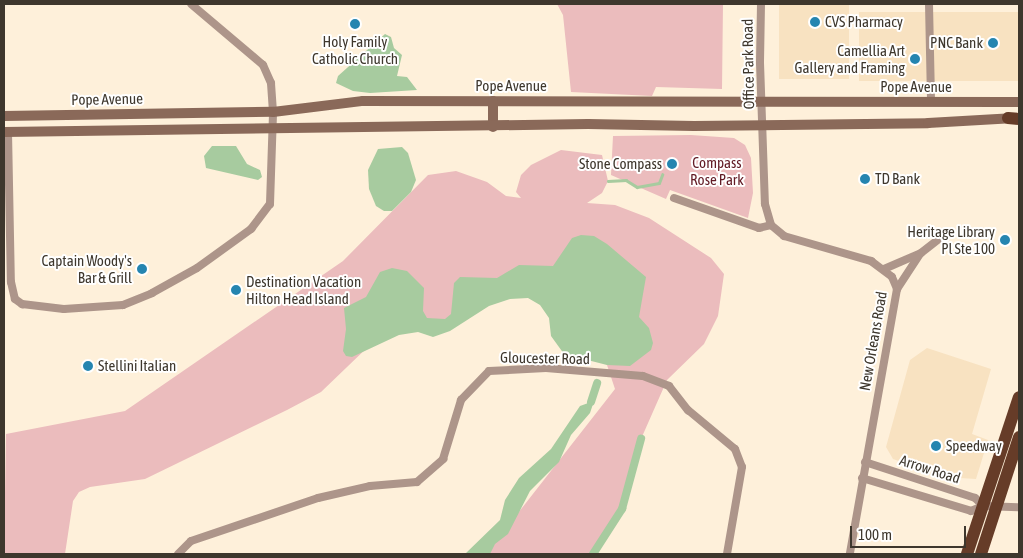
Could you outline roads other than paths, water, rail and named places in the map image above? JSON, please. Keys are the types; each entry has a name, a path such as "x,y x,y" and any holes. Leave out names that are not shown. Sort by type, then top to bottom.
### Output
{"highway":[{"path":"967,554 1019,397"},
{"path":"981,554 1019,437"}],"main road":[{"path":"1001,100 1019,96"},
{"name":"Pope Avenue","path":"4,116 273,112 363,101 931,102 1001,100 1019,102"},
{"path":"492,127 494,101"},
{"path":"6,132 763,125 1016,118"}],"street":[{"path":"6,132 12,291 15,299 31,308 64,310 111,307 138,300 197,268 251,229 262,218 273,194 273,112 271,83 263,65 191,4"},
{"name":"Office Park Road","path":"762,4 763,125"},
{"path":"929,4 931,102"},
{"path":"674,198 759,228 771,225 765,204 763,125"},
{"name":"New Orleans Road","path":"771,225 784,236 871,261 884,269 897,289 850,554"},
{"path":"884,269 921,253 945,234"},
{"path":"897,289 921,253"},
{"name":"Gloucester Road","path":"178,554 191,540 318,498 370,486 417,482 444,459 462,400 489,371 546,368 643,376 669,386 688,410 735,449 742,467 727,554"},
{"name":"Arrow Road","path":"865,462 975,498 983,506"},
{"name":"Arrow Road","path":"862,478 971,511 983,506 1019,507"}],"waterway":[{"path":"608,181 626,180 637,187 659,183 662,175"},
{"path":"591,402 597,383"},
{"path":"593,554 622,509 641,439"}],"place":[{"name":"CVS Pharmacy","path":"815,22"},
{"name":"Holy Family Catholic Church","path":"355,24"},
{"name":"PNC Bank","path":"993,43"},
{"name":"Camellia Art Gallery and Framing","path":"915,59"},
{"name":"Stone Compass","path":"672,164"},
{"name":"TD Bank","path":"865,179"},
{"name":"Heritage Library Pl Ste 100","path":"1005,240"},
{"name":"Captain Woody's Bar & Grill","path":"142,269"},
{"name":"Destination Vacation Hilton Head Island","path":"236,290"},
{"name":"Stellini Italian","path":"88,366"},
{"name":"Speedway","path":"936,446"}],"park label":[{"name":"Compass Rose Park","path":"717,170"}]}
